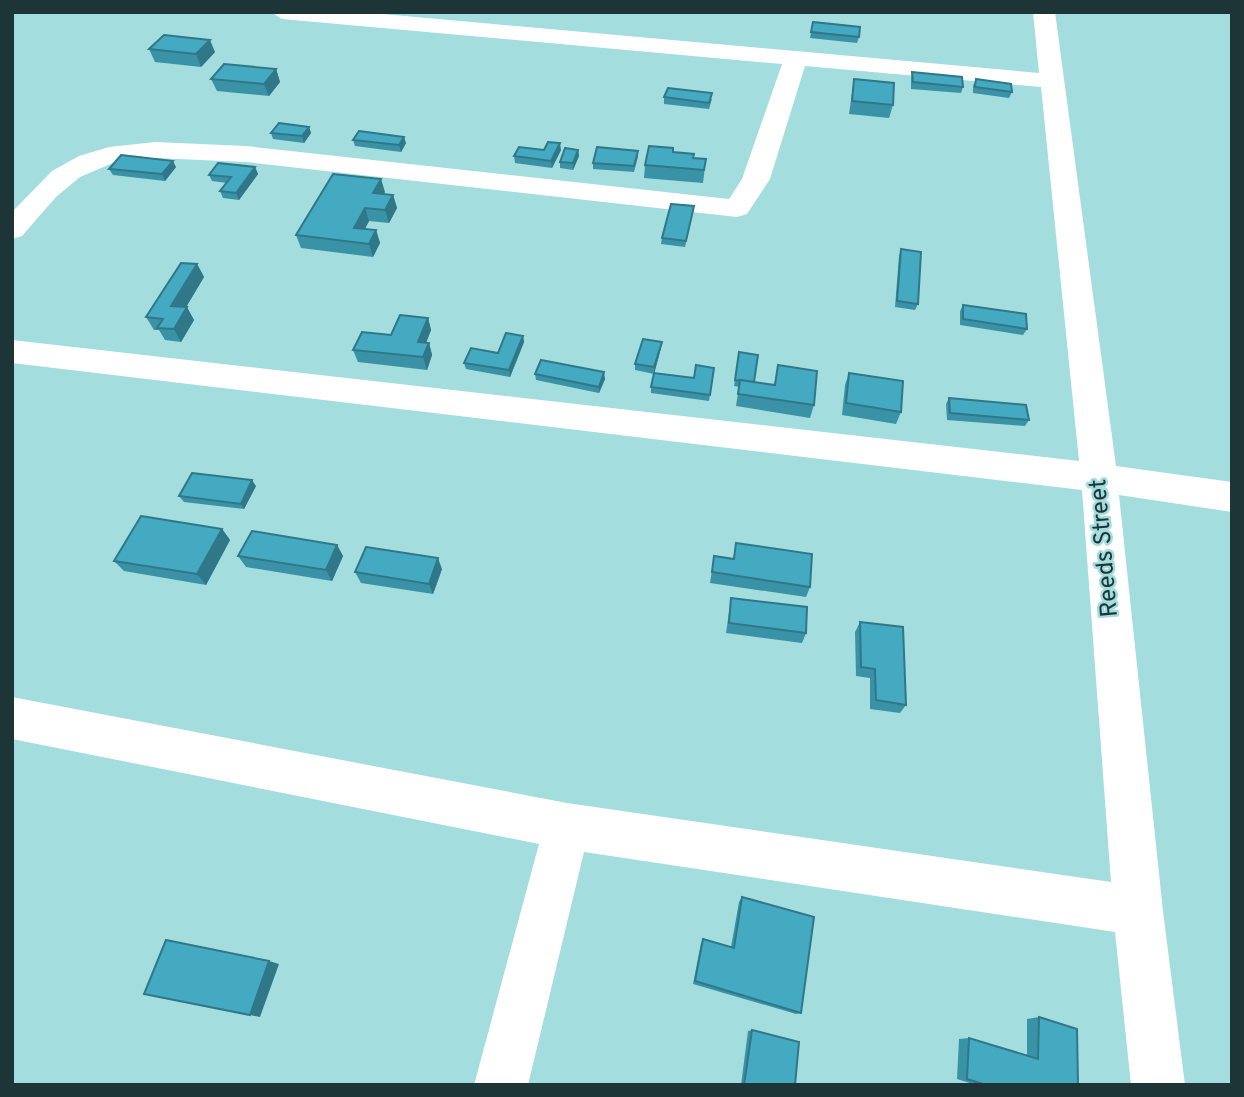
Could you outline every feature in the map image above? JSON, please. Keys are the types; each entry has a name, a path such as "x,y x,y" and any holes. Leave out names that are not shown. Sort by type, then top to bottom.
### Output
{"street":[{"path":"282,12 451,19 794,60 1052,82"},
{"name":"Reeds Street","path":"1045,12 1099,478 1138,911 1158,1085"},
{"path":"12,230 55,182 81,165 121,154 172,150 246,154 737,208 756,179 794,60"},
{"path":"12,351 1099,478 1232,497"},
{"path":"12,718 567,826 1138,911"},
{"path":"501,1085 567,826"}],"building":[{"path":"813,22 860,27 859,37 811,32"},
{"path":"164,35 210,40 196,54 149,49"},
{"path":"224,64 276,69 264,84 211,79"},
{"path":"912,72 962,77 963,87 913,82"},
{"path":"854,79 894,83 893,105 852,101"},
{"path":"976,79 1011,84 1012,92 975,87"},
{"path":"668,88 712,93 709,103 664,97"},
{"path":"279,123 309,127 302,136 271,133"},
{"path":"359,131 404,137 399,145 353,140"},
{"path":"548,142 560,143 551,161 514,156 519,147 544,150"},
{"path":"649,146 673,148 673,152 694,154 693,158 706,159 704,170 645,165"},
{"path":"597,147 638,151 634,166 593,163"},
{"path":"565,148 578,150 573,163 560,162"},
{"path":"121,155 173,161 162,174 109,169"},
{"path":"218,163 255,167 236,193 220,191 231,177 209,175"},
{"path":"333,174 381,179 373,193 393,195 385,210 365,208 354,228 376,230 369,244 296,235"},
{"path":"671,204 694,206 686,241 662,238"},
{"path":"901,249 921,252 918,304 897,301"},
{"path":"181,263 197,264 171,306 187,307 174,329 157,328 163,319 146,317"},
{"path":"963,305 1026,314 1027,329 963,319"},
{"path":"400,315 428,318 418,342 429,343 423,357 353,350 362,332 391,335"},
{"path":"506,333 523,336 509,370 464,363 471,348 498,353"},
{"path":"643,339 662,342 654,367 635,364"},
{"path":"739,352 758,355 754,382 735,380"},
{"path":"541,360 604,372 599,387 535,374"},
{"path":"696,365 714,368 710,395 651,387 654,373 694,378"},
{"path":"778,365 817,371 814,405 738,394 740,380 775,385"},
{"path":"849,373 903,381 901,412 846,403"},
{"path":"949,398 1026,405 1029,420 950,413"},
{"path":"192,473 252,480 241,504 179,496"},
{"path":"141,516 222,529 197,574 114,561"},
{"path":"252,531 337,545 326,570 238,556"},
{"path":"736,543 812,554 810,587 712,572 714,556 734,559"},
{"path":"366,547 438,558 429,584 355,572"},
{"path":"731,598 807,607 806,633 729,623"},
{"path":"860,622 903,627 906,705 876,700 875,669 861,667"},
{"path":"742,897 814,917 801,1013 695,981 703,939 734,948"},
{"path":"166,940 269,961 250,1015 144,994"},
{"path":"1039,1017 1077,1029 1078,1085 986,1085 967,1079 969,1038 1038,1059"},
{"path":"752,1030 799,1042 795,1085 744,1085"}]}
